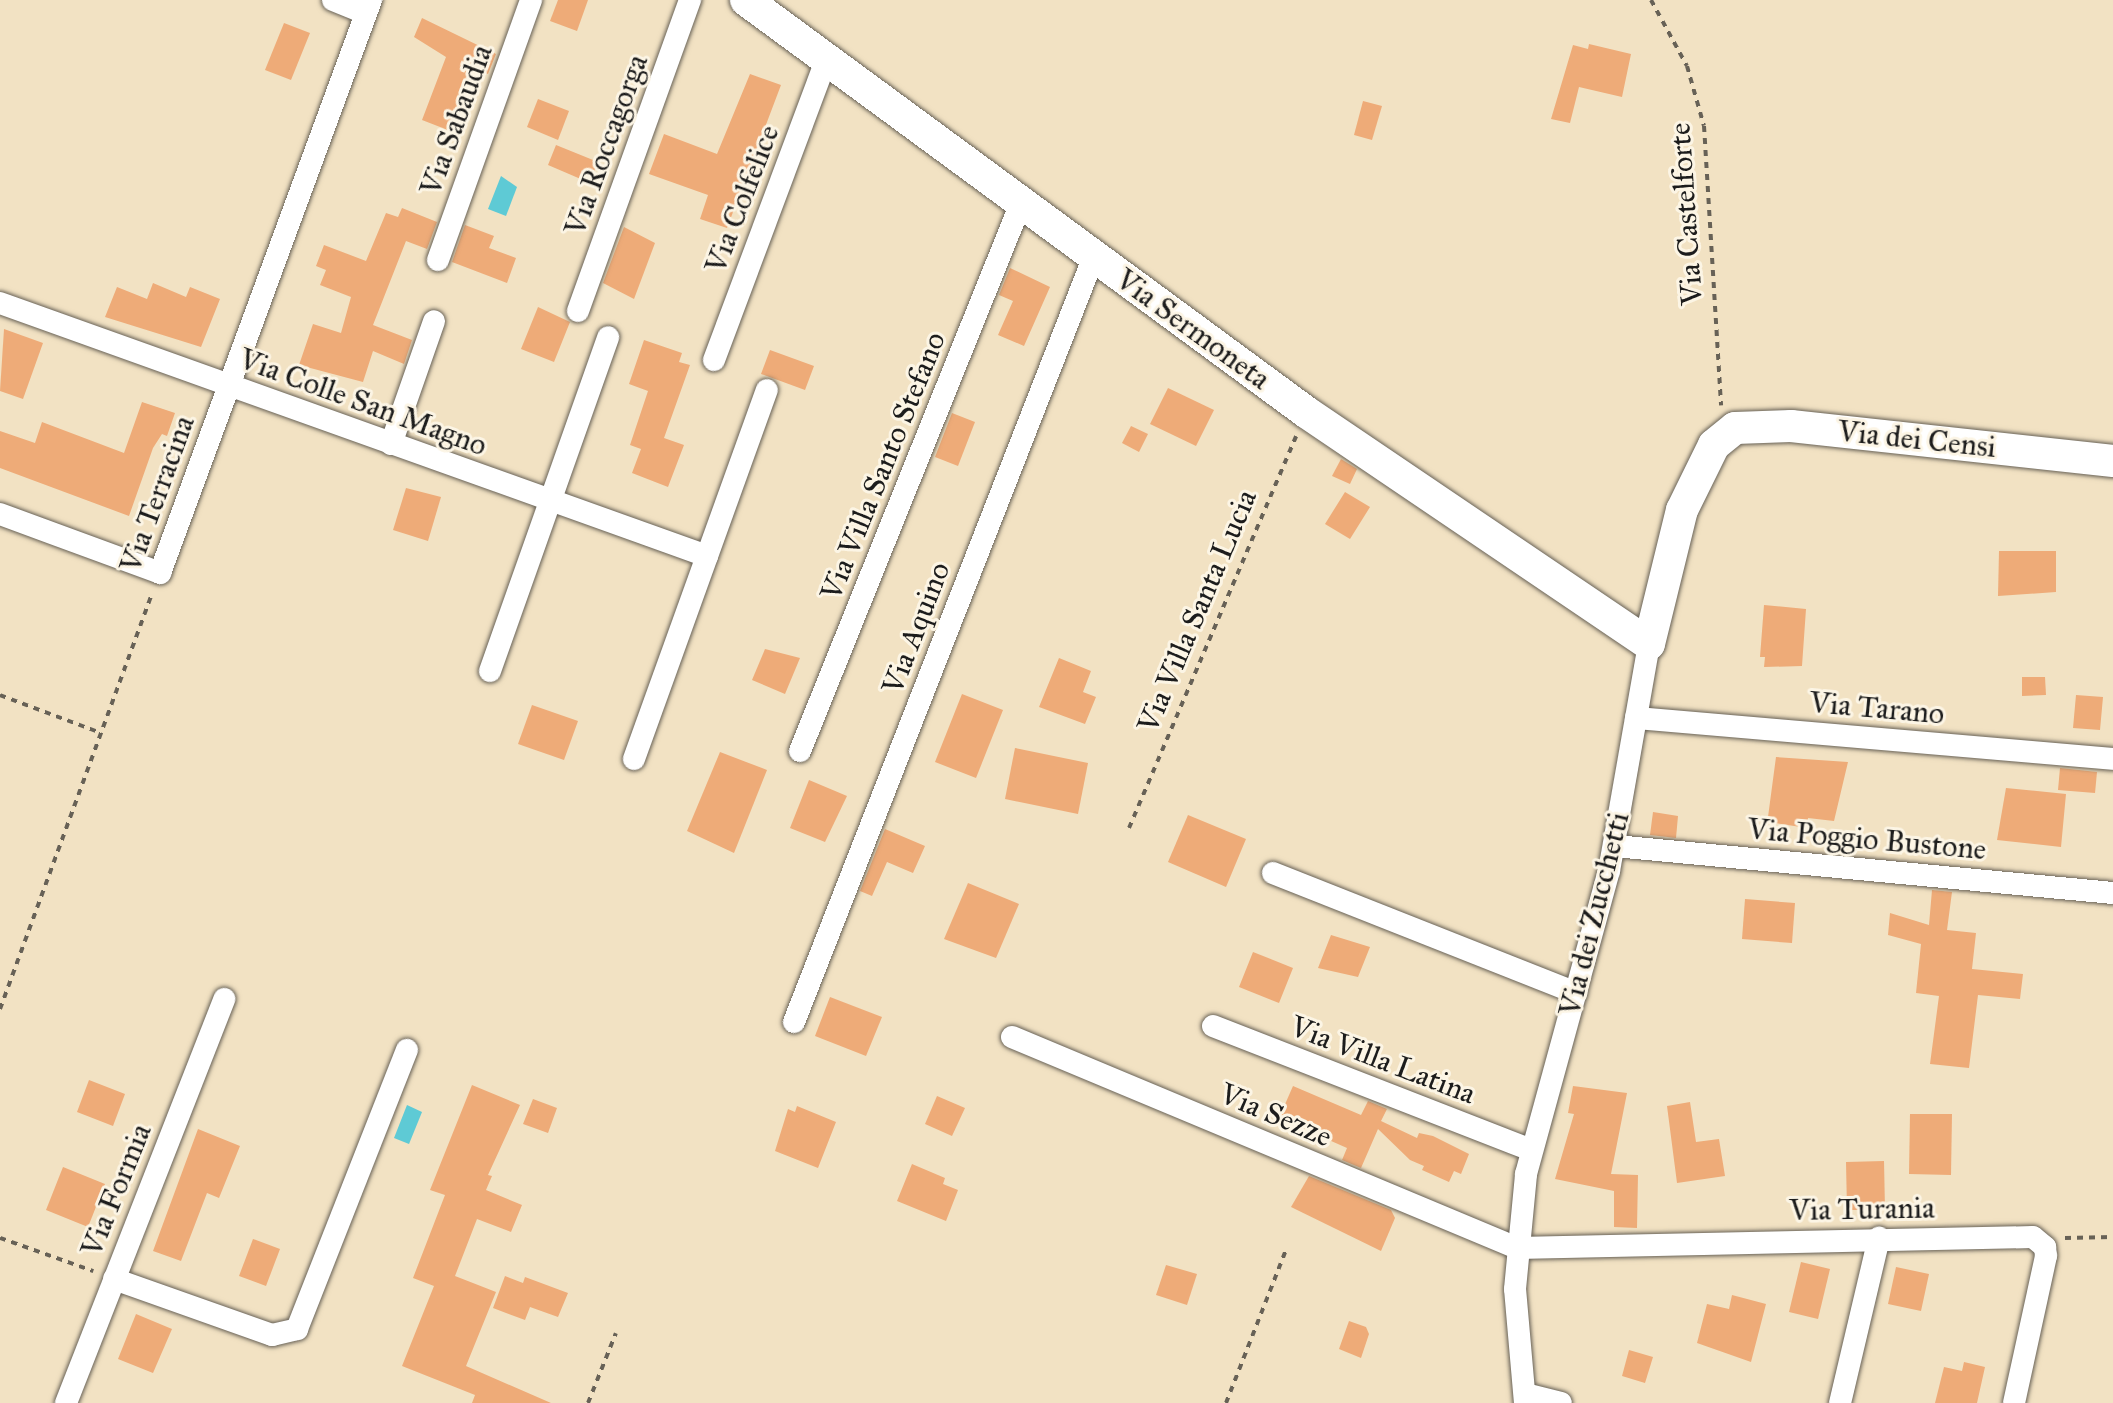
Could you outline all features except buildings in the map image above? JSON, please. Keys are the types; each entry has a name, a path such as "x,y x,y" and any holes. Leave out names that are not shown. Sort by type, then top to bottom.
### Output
{"street":[{"path":"333,0 368,6"},
{"name":"Via Sabaudia","path":"438,260 531,0"},
{"name":"Via Roccagorga","path":"578,311 690,0"},
{"name":"Via Sermoneta","path":"746,0 1306,412 1649,644"},
{"name":"Via Terracina","path":"160,573 368,6"},
{"name":"Via Colfelice","path":"714,360 826,60"},
{"name":"Via Villa Santo Stefano","path":"800,751 1021,203"},
{"name":"Via Aquino","path":"794,1022 1094,256"},
{"name":"Via Colle San Magno","path":"0,303 707,556"},
{"path":"391,444 434,321"},
{"path":"490,671 608,337"},
{"path":"634,759 767,390"},
{"name":"Via dei Censi","path":"1723,436 1741,426 1776,424 2113,461"},
{"name":"Via dei Zucchetti","path":"1525,1398 1515,1307 1517,1248 1531,1150 1615,846 1649,644 1679,520 1702,467 1723,436"},
{"path":"0,514 160,573"},
{"name":"Via Tarano","path":"1636,718 2113,759"},
{"name":"Via Poggio Bustone","path":"1615,846 2113,893"},
{"path":"1273,873 1576,993"},
{"name":"Via Formia","path":"66,1403 224,999"},
{"name":"Via Villa Latina","path":"1213,1026 1531,1150"},
{"name":"Via Sezze","path":"1012,1037 1517,1248"},
{"path":"114,1279 272,1335 297,1329 407,1050"},
{"path":"1840,1403 1879,1238"},
{"name":"Via Turania","path":"1517,1248 1879,1238 2038,1239"},
{"path":"2014,1403 2046,1256 2038,1239"},
{"path":"1525,1398 1561,1403"}],"path":[{"name":"Via Castelforte","path":"1651,0 1687,66 1704,126 1723,436"},
{"name":"Via Villa Santa Lucia","path":"1129,828 1306,412"},
{"name":"Via Terracina","path":"0,1009 160,573"},
{"path":"0,695 101,733"},
{"path":"2038,1239 2113,1237"},
{"path":"0,1238 114,1279"},
{"path":"1226,1403 1286,1250"},
{"path":"588,1403 616,1333"}],"water":[{"path":"501,176 517,187 506,216 488,209"},
{"path":"407,1105 422,1112 409,1144 394,1138"}]}
